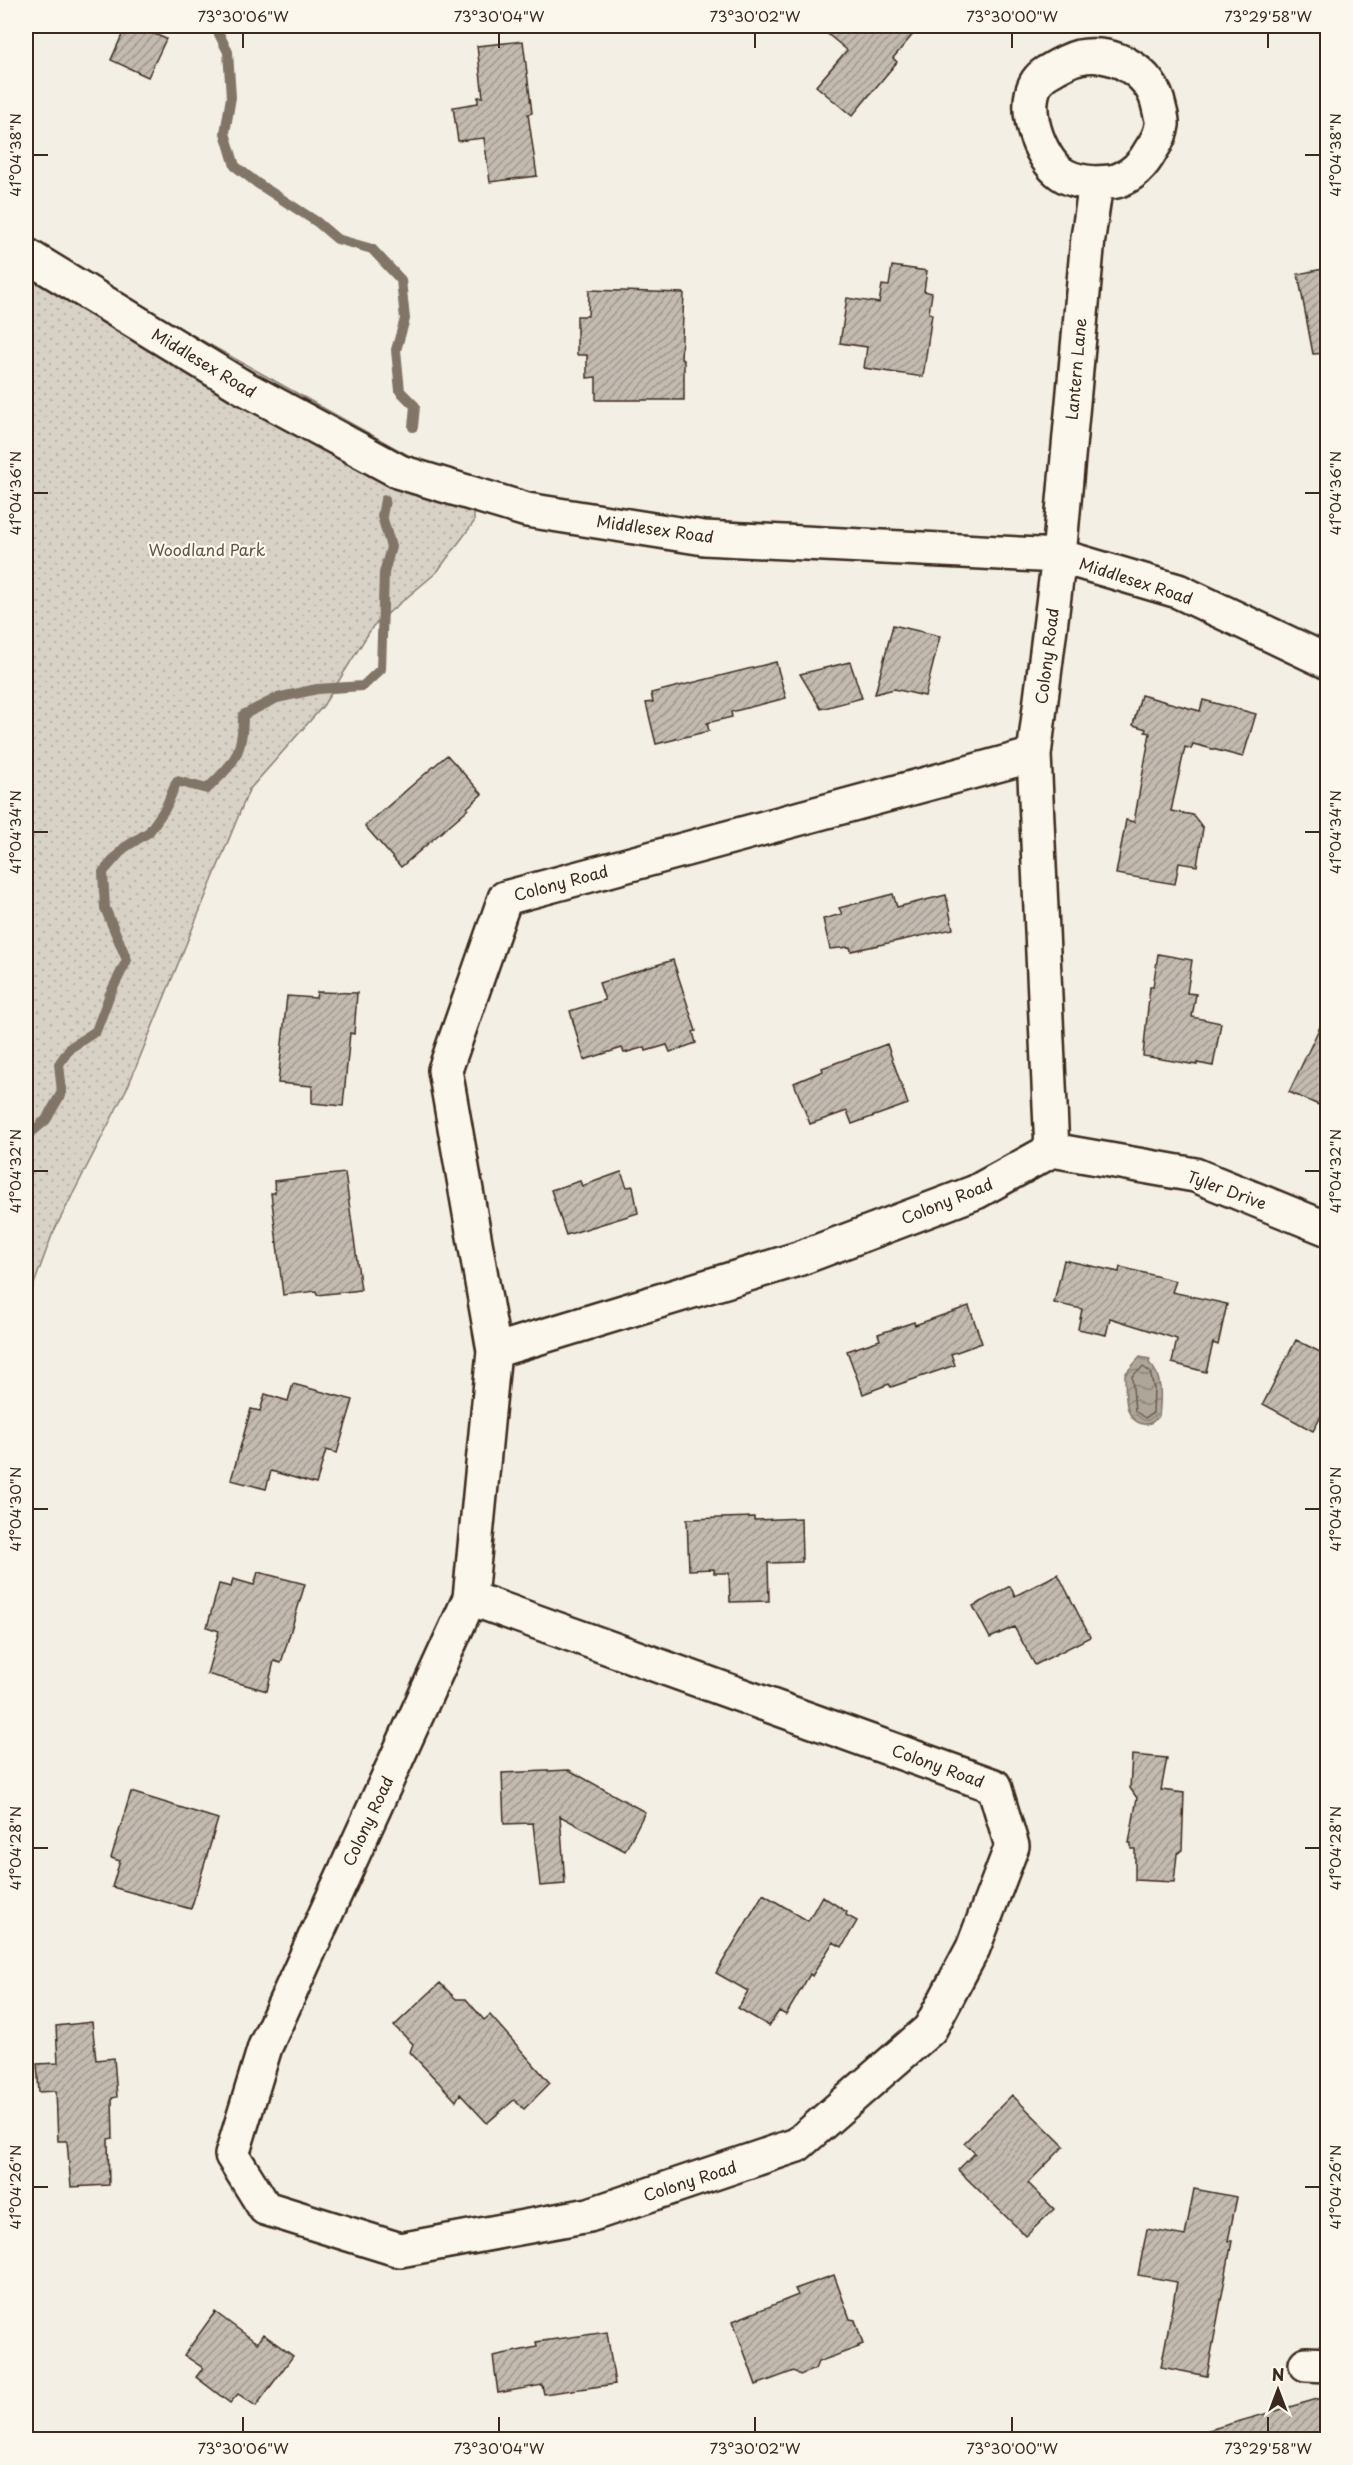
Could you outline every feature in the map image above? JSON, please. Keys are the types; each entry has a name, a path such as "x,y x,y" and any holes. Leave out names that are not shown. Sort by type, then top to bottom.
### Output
{"street":[{"name":"Lantern Lane","path":"1059,556 1088,238 1096,183"},
{"name":"Middlesex Road","path":"26,255 241,386 400,472 527,510 704,537 1059,556 1178,591 1328,662"},
{"name":"Colony Road","path":"494,1351 798,1259 976,1192 1052,1150 1034,755 1059,556"},
{"name":"Colony Road","path":"470,1598 994,1786 1012,1846 973,1948 930,2029 797,2145 589,2214 400,2250 265,2208 232,2155 265,2048 470,1598 494,1351 445,1070 505,898 1034,755"},
{"name":"Tyler Drive","path":"1052,1150 1195,1175 1328,1228"}],"green space":[{"name":"Woodland Park","path":"26,242 474,492 474,522 437,572 373,626 323,706 249,790 129,1084 52,1235 26,1306"}],"water":[{"path":"1140,1357 1150,1359 1149,1363 1157,1374 1160,1388 1159,1416 1145,1424 1131,1417 1126,1403 1125,1374"}],"building":[{"path":"126,26 136,26 166,39 148,77 111,60"},
{"path":"818,26 920,26 893,58 897,62 852,116 816,86 847,50"},
{"path":"523,41 532,113 528,114 537,176 490,182 484,138 458,141 453,107 478,103 478,97 483,97 477,46"},
{"path":"892,266 927,271 924,291 932,293 929,313 932,314 923,377 864,368 867,347 840,343 847,298 879,303 882,285 889,286"},
{"path":"1328,268 1328,353 1313,354 1298,274"},
{"path":"589,290 684,293 681,359 684,360 684,400 596,400 596,377 587,378 587,355 577,355 577,316 588,316"},
{"path":"893,625 940,636 925,696 894,689 875,694"},
{"path":"776,662 786,698 731,712 732,717 707,723 709,731 656,744 646,703 653,702 651,693"},
{"path":"850,662 862,698 821,709 800,674"},
{"path":"1141,695 1200,711 1203,700 1256,714 1243,757 1193,744 1191,749 1185,747 1171,811 1193,815 1203,828 1197,866 1179,863 1175,884 1116,874 1126,820 1134,822 1150,733 1145,732 1146,729 1133,725"},
{"path":"447,755 482,794 401,867 365,826"},
{"path":"893,894 897,907 946,895 953,929 851,951 850,947 830,949 823,919 842,914 839,908"},
{"path":"1158,954 1192,960 1187,993 1196,994 1192,1017 1221,1023 1213,1066 1143,1056 1150,987 1153,987"},
{"path":"673,960 696,1031 693,1032 696,1043 670,1052 667,1045 646,1051 645,1047 624,1053 622,1048 584,1060 570,1011 605,1000 599,983"},
{"path":"317,992 357,993 354,1034 350,1033 343,1106 312,1103 312,1086 278,1083 287,996 316,998"},
{"path":"1328,1010 1328,1109 1289,1092"},
{"path":"887,1044 908,1104 852,1124 847,1111 810,1124 794,1083 823,1071 822,1068"},
{"path":"621,1172 627,1187 633,1186 638,1213 566,1235 551,1190 580,1181 582,1186"},
{"path":"345,1173 361,1290 317,1295 316,1291 283,1295 271,1193 275,1193 274,1181"},
{"path":"1064,1260 1119,1272 1120,1267 1176,1281 1172,1292 1227,1304 1218,1345 1213,1343 1206,1372 1172,1363 1177,1339 1110,1318 1106,1335 1078,1329 1082,1309 1054,1303"},
{"path":"969,1306 982,1343 951,1354 955,1365 863,1394 847,1351 880,1340 878,1334 914,1322 915,1325"},
{"path":"1296,1340 1328,1356 1328,1404 1313,1431 1263,1404"},
{"path":"293,1384 353,1400 337,1453 326,1450 316,1484 271,1471 266,1489 231,1480 251,1409 260,1411 265,1394 288,1401"},
{"path":"754,1517 754,1520 801,1518 802,1562 768,1563 769,1601 730,1602 729,1573 714,1573 714,1569 689,1570 687,1519"},
{"path":"258,1572 305,1584 281,1663 274,1661 267,1691 207,1674 219,1631 207,1627 219,1584 231,1587 233,1579 254,1585"},
{"path":"1058,1574 1090,1637 1035,1665 1014,1627 990,1638 973,1606 1010,1586 1015,1596"},
{"path":"1132,1755 1167,1758 1161,1790 1184,1793 1182,1850 1177,1854 1174,1882 1135,1880 1135,1849 1131,1849 1131,1843 1129,1843 1137,1798 1130,1788"},
{"path":"569,1770 645,1812 625,1851 560,1816 565,1884 540,1886 533,1823 504,1824 502,1773"},
{"path":"131,1792 218,1819 191,1909 112,1887 120,1861 111,1858"},
{"path":"763,1894 808,1921 822,1896 857,1921 842,1947 833,1942 812,1976 810,1974 786,2015 779,2011 769,2026 738,2008 748,1991 716,1973"},
{"path":"440,1983 456,1999 466,1999 484,2020 490,2015 550,2083 524,2109 514,2100 487,2123 460,2094 456,2101 410,2052 413,2044 394,2026"},
{"path":"92,2022 96,2060 114,2058 117,2097 112,2098 113,2138 108,2139 109,2185 71,2187 67,2141 58,2141 56,2091 39,2092 37,2064 58,2063 56,2026"},
{"path":"1012,2095 1064,2146 1028,2183 1054,2209 1026,2236 958,2170 975,2153 964,2143"},
{"path":"1194,2189 1237,2197 1228,2241 1232,2241 1207,2376 1161,2367 1177,2282 1138,2275 1147,2229 1185,2236"},
{"path":"834,2275 850,2319 855,2320 863,2344 818,2362 815,2369 800,2375 794,2371 756,2385 733,2321 798,2295 795,2289"},
{"path":"215,2312 257,2343 263,2334 293,2356 256,2406 238,2394 230,2403 196,2377 203,2368 184,2355"},
{"path":"607,2332 615,2384 544,2394 542,2385 498,2393 493,2356 537,2347 536,2342"},
{"path":"1328,2396 1328,2439 1206,2439 1205,2431"}],"waterway":[{"path":"215,26 228,52 231,97 225,133 235,166 317,222 337,239 372,249 401,280 405,319 396,350 400,391 415,406 413,427"},
{"path":"26,1137 46,1120 62,1092 59,1064 70,1048 96,1031 110,994 127,960 105,908 103,872 124,848 149,832 165,809 177,781 207,789 224,772 239,749 243,715 277,698 317,689 363,686 381,669 384,573 391,547 382,516 385,500"}]}
